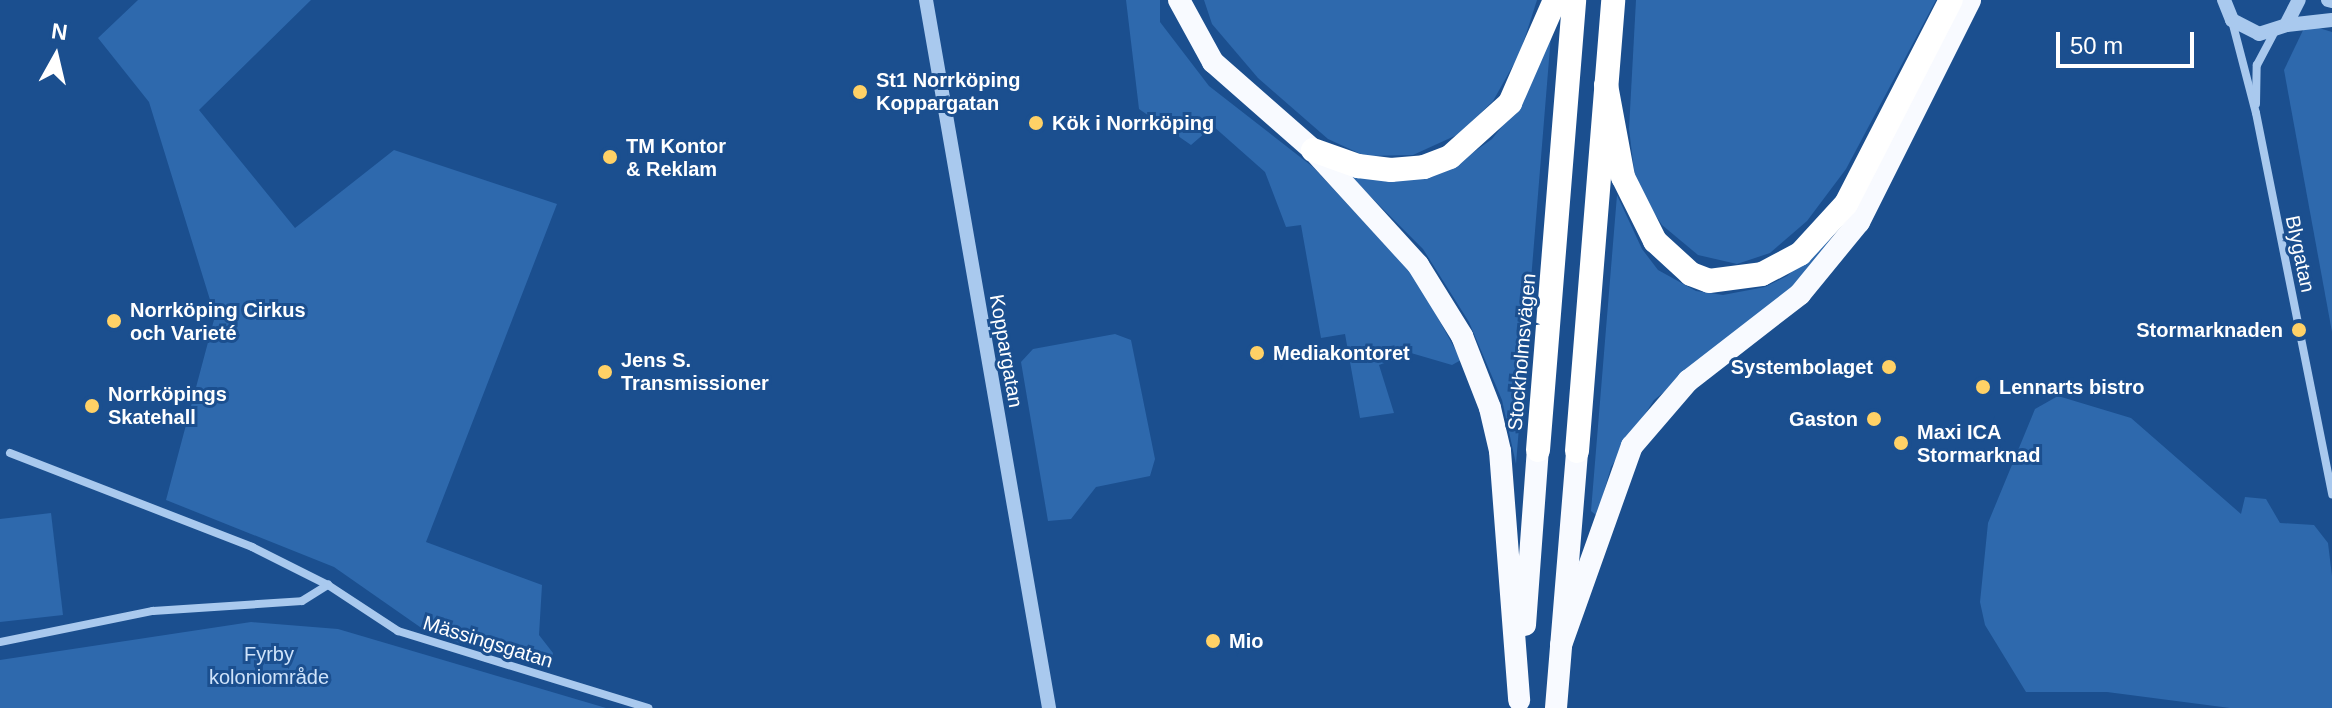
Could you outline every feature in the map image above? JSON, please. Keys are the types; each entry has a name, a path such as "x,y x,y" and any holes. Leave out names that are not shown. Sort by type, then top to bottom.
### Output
{"highway":[{"path":"1179,0 1213,62 1313,150 1418,265 1462,336 1490,408 1510,557 1518,704"},
{"path":"1313,150 1358,166 1391,170 1450,157 1510,103 1555,0"},
{"name":"Stockholmsvägen","path":"1518,704 1574,0"},
{"path":"1556,708 1613,0"},
{"path":"1606,85 1623,177 1655,241 1691,274 1733,282 1762,274 1800,254 1846,204 1951,0"},
{"path":"1561,645 1632,446 1688,381 1800,294 1859,222 1970,0"}],"street":[{"name":"Koppargatan","path":"926,0 1049,708"},
{"path":"2223,0 2232,20 2244,30 2332,20"},
{"path":"2281,28 2299,0"},
{"name":"Blygatan","path":"2232,20 2256,113 2332,495"},
{"name":"Blygatan","path":"2256,113 2257,65 2281,28"},
{"name":"Mässingsgatan","path":"10,453 252,547 328,585 398,631 648,708"},
{"path":"0,642 153,611 289,604 315,596 328,585"}],"green space":[{"path":"138,0 311,0 199,110 295,228 394,150 557,204 426,542 542,585 539,635 553,653 550,670 430,634 334,567 166,500 215,316 149,102 98,38"},
{"path":"1126,0 1160,0 1160,22 1209,86 1313,167 1416,278 1461,360 1452,365 1411,353 1379,365 1394,413 1360,418 1345,334 1321,338 1301,225 1286,227 1265,172 1213,126 1191,145 1139,109"},
{"path":"1204,0 1537,0 1520,53 1493,101 1459,134 1413,155 1365,156 1328,139 1258,78 1212,24"},
{"path":"1636,0 1936,0 1846,169 1807,221 1770,253 1737,264 1698,255 1662,225 1636,186 1629,129"},
{"path":"2306,24 2332,32 2332,332 2284,70"},
{"path":"1551,35 1516,464 1502,400 1469,322 1423,249 1350,176 1457,164 1492,139 1520,104"},
{"path":"1617,195 1642,249 1658,270 1696,291 1723,295 1765,287 1787,276 1828,238 1832,244 1793,288 1654,400 1611,467 1597,516 1591,511"},
{"path":"1115,334 1131,340 1155,459 1150,476 1096,487 1071,519 1048,521 1021,362 1033,349"},
{"path":"2058,396 2131,418 2241,514 2245,497 2266,499 2280,523 2314,525 2328,543 2332,576 2332,708 2230,708 2107,692 2026,692 1985,625 1980,602 1988,523 2035,409"},
{"path":"51,513 63,615 0,622 0,519"},
{"name":"Fyrby koloniområde","path":"251,622 338,629 606,708 0,708 0,660"}],"place":[{"name":"St1 Norrköping Koppargatan","path":"860,92"},
{"name":"Kök i Norrköping","path":"1036,123"},
{"name":"TM Kontor & Reklam","path":"610,157"},
{"name":"Norrköping Cirkus och Varieté","path":"114,321"},
{"name":"Stormarknaden","path":"2299,330"},
{"name":"Mediakontoret","path":"1257,353"},
{"name":"Systembolaget","path":"1889,367"},
{"name":"Jens S. Transmissioner","path":"605,372"},
{"name":"Lennarts bistro","path":"1983,387"},
{"name":"Norrköpings Skatehall","path":"92,406"},
{"name":"Gaston","path":"1874,419"},
{"name":"Maxi ICA Stormarknad","path":"1901,443"},
{"name":"Mio","path":"1213,641"}]}
